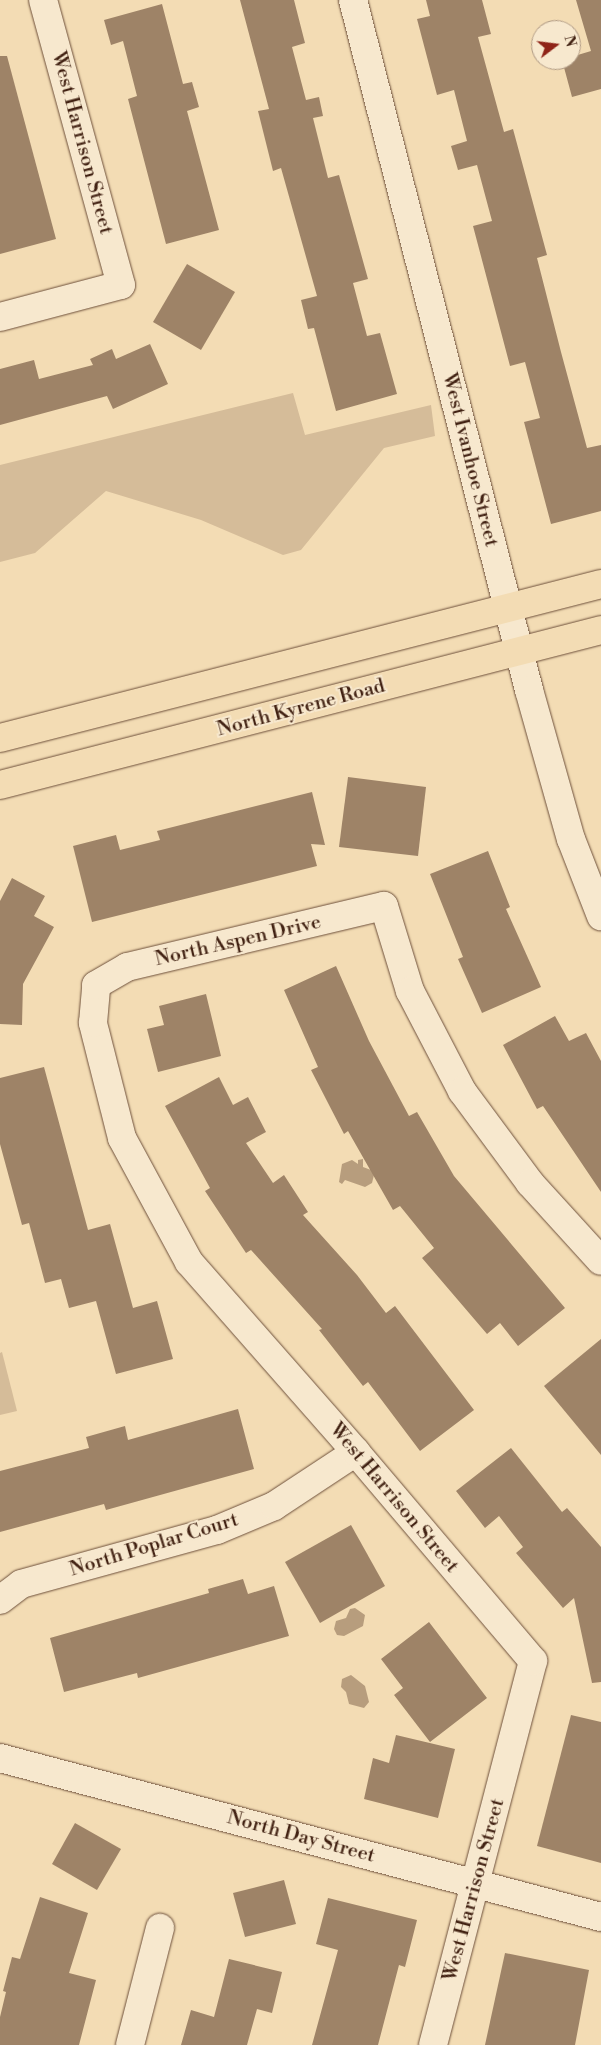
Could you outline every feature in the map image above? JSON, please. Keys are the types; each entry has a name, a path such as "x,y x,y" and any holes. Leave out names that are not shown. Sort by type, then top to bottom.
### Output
{"main road":[{"path":"0,738 601,584"},
{"name":"North Kyrene Road","path":"0,785 601,630"}],"street":[{"name":"West Harrison Street","path":"0,317 121,285 43,0"},
{"name":"West Ivanhoe Street","path":"352,0 519,651 571,839 601,916"},
{"name":"North Aspen Drive","path":"96,985 127,967 384,906 410,991 462,1091 530,1184 601,1261"},
{"name":"West Harrison Street","path":"96,985 93,1023 122,1138 189,1262 356,1452 533,1662 433,2045"},
{"name":"North Poplar Court","path":"0,1600 21,1584 217,1530 274,1506 356,1452"},
{"name":"North Day Street","path":"0,1758 601,1917"},
{"path":"130,2045 160,1928"}],"shaded area":[{"path":"293,393 305,435 431,405 435,436 384,448 301,550 283,555 201,520 106,491 35,553 0,562 0,465"},
{"path":"363,1159 363,1167 371,1170 374,1175 372,1183 365,1187 345,1180 342,1184 339,1182 342,1164 352,1160 358,1164 358,1160"},
{"path":"2,1352 17,1411 0,1415 0,1353"},
{"path":"355,1608 365,1615 363,1626 344,1636 337,1635 334,1629 336,1621 346,1618 350,1609"},
{"path":"351,1675 365,1686 369,1702 364,1708 349,1704 346,1692 341,1687 342,1679"}],"building":[{"path":"240,0 294,0 305,43 292,47 306,100 319,97 323,116 313,118 328,178 339,175 368,279 353,283 367,336 380,333 397,394 336,411 314,328 308,329 301,300 317,296 281,168 273,171 258,111 269,109"},
{"path":"426,0 482,0 491,34 478,37 504,132 513,129 547,255 537,258 561,352 587,448 601,445 601,511 551,524 524,422 540,418 525,362 510,366 473,226 492,221 477,165 458,170 451,146 467,141 454,90 437,95 417,19 430,16"},
{"path":"576,0 601,0 601,89 572,97 565,70 581,70 581,54 591,51"},
{"path":"162,4 183,84 192,82 199,107 187,111 219,230 166,244 128,99 137,96 123,41 111,45 104,20"},
{"path":"0,56 7,56 56,239 0,254"},
{"path":"187,264 235,292 201,350 153,322"},
{"path":"150,344 168,384 113,409 107,396 0,425 0,369 34,360 39,379 93,365 90,359 112,349 116,359"},
{"path":"348,777 426,787 418,856 339,847"},
{"path":"312,792 325,845 311,844 317,866 92,922 73,846 116,835 120,850 160,840 157,831"},
{"path":"488,851 510,907 506,909 541,987 482,1013 458,959 463,957 430,874"},
{"path":"12,878 45,896 34,916 54,927 23,984 22,1025 0,1024 0,901"},
{"path":"336,966 369,1041 409,1116 417,1112 454,1176 565,1308 518,1346 500,1323 487,1334 422,1258 434,1248 400,1206 393,1210 348,1131 344,1134 311,1070 318,1067 284,990"},
{"path":"206,994 221,1056 158,1072 147,1029 164,1025 159,1006"},
{"path":"555,1016 569,1041 586,1033 601,1061 601,1192 543,1106 537,1109 503,1045"},
{"path":"44,1067 88,1230 110,1224 133,1308 157,1301 173,1359 116,1374 96,1301 69,1308 61,1279 45,1283 29,1223 22,1225 0,1144 0,1078"},
{"path":"219,1077 233,1105 248,1097 266,1132 246,1143 273,1183 284,1175 308,1212 303,1215 357,1275 386,1313 395,1306 474,1410 420,1451 368,1382 363,1386 319,1330 322,1329 251,1250 246,1253 205,1191 210,1188 165,1106"},
{"path":"601,1339 601,1455 544,1386"},
{"path":"238,1409 254,1469 106,1510 104,1504 0,1532 0,1471 89,1448 86,1437 125,1426 128,1440"},
{"path":"511,1448 562,1512 567,1508 601,1547 601,1682 592,1683 574,1598 563,1608 516,1553 523,1547 499,1516 485,1528 456,1491"},
{"path":"351,1525 385,1586 320,1623 285,1562"},
{"path":"243,1579 248,1594 274,1586 289,1636 138,1678 137,1673 64,1692 50,1638 209,1593 208,1589"},
{"path":"429,1622 487,1698 430,1742 394,1695 403,1688 381,1659"},
{"path":"571,1715 601,1722 601,1863 537,1846"},
{"path":"396,1735 455,1749 438,1818 364,1799 373,1758 389,1763"},
{"path":"75,1823 121,1849 97,1890 52,1864"},
{"path":"284,1880 296,1924 245,1937 233,1893"},
{"path":"40,1897 88,1913 69,1973 96,1980 79,2045 0,2045 0,2017 6,1992 3,1991 12,1957 20,1959"},
{"path":"328,1898 417,1920 405,1967 399,1965 378,2045 312,2045 338,1950 316,1944"},
{"path":"505,1953 589,1970 575,2045 485,2045"},
{"path":"229,1959 282,1972 272,2013 257,2009 247,2045 181,2045 191,2010 214,2017"}]}
